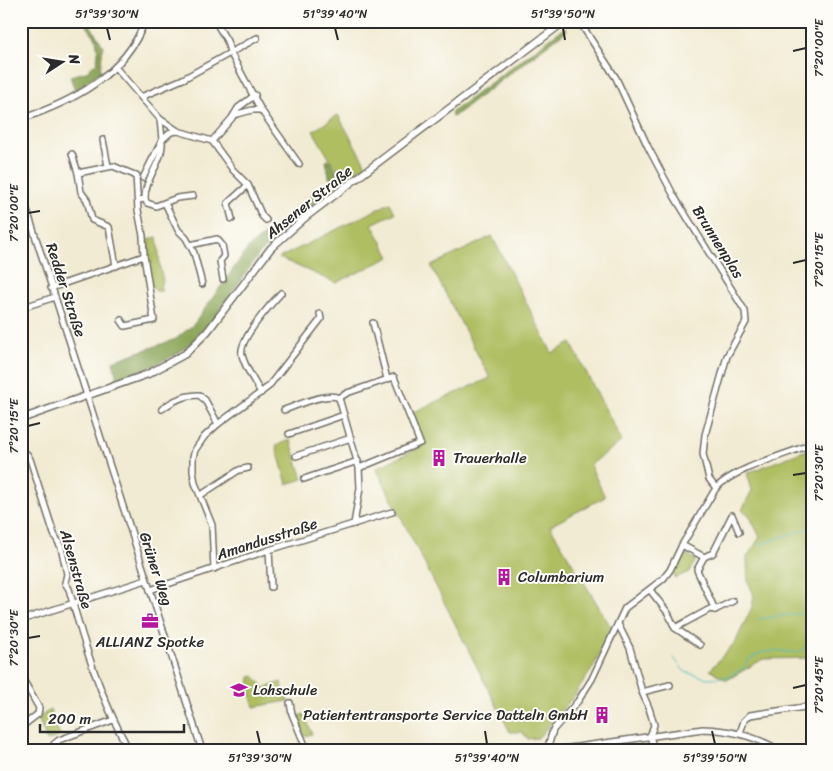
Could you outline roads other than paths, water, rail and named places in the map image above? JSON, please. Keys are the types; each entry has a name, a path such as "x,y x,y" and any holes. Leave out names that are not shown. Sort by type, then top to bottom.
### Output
{"main road":[{"name":"Ahsener Straße","path":"21,419 148,374 185,354 207,332 271,248 307,216 565,21"}],"street":[{"path":"21,119 44,111 93,86 115,67 132,46 144,21"},
{"path":"215,21 227,41 230,52 255,95 261,110 299,164"},
{"name":"Brunnenplas","path":"580,21 616,78 648,147 674,196 745,311 746,322 727,356 705,435 703,454 709,479 716,488"},
{"path":"141,96 183,79 257,38"},
{"path":"115,67 160,119 178,131 212,141 233,170 248,185 262,216 266,220"},
{"path":"212,141 238,108 255,95"},
{"path":"234,115 252,110 261,110"},
{"path":"160,119 162,140"},
{"path":"178,131 171,132 162,140 146,180 145,199 147,203 156,206 177,198 193,196"},
{"path":"103,140 108,166"},
{"path":"72,154 81,192 87,200 92,220 109,227 116,266"},
{"path":"78,173 113,166 146,180"},
{"path":"121,320 125,326 154,320 138,210 136,175"},
{"path":"232,219 228,203 248,185"},
{"name":"Redder Straße","path":"21,192 87,396"},
{"path":"138,200 145,199"},
{"path":"165,203 178,230 186,238 194,253 202,284"},
{"path":"190,245 217,239 222,245 224,256 220,261 223,279"},
{"path":"52,288 144,256"},
{"path":"262,393 242,355 242,348 247,337 281,293"},
{"path":"21,308 54,297"},
{"path":"214,569 212,525 195,483 193,457 195,450 204,437 218,424 262,393 321,319 320,314"},
{"path":"373,323 387,378"},
{"path":"339,398 347,393 394,377 420,443 359,468"},
{"path":"162,409 170,402 190,395 200,395 205,400 218,424"},
{"name":"Grüner Weg","path":"87,396 202,750"},
{"path":"284,410 326,396 336,396 339,398"},
{"path":"339,398 359,468 360,488 354,524"},
{"path":"289,434 344,415"},
{"path":"296,456 351,438"},
{"path":"547,750 552,730 588,687 624,608 650,590 670,570 682,545 716,488 724,480 748,469 812,444"},
{"name":"Alsenstraße","path":"21,453 27,454 30,459 54,534 59,543 67,574 65,583 69,589 91,666 113,720 129,750"},
{"path":"304,479 358,461"},
{"path":"200,495 239,470 248,468"},
{"name":"Amandusstraße","path":"150,590 269,550 392,512"},
{"path":"715,610 697,570 704,557 713,553 732,515 739,532"},
{"path":"682,545 704,557"},
{"path":"269,550 271,587"},
{"path":"21,620 146,580"},
{"path":"650,590 668,613 675,628 700,645"},
{"path":"675,628 710,610 715,610 733,601"},
{"path":"618,624 630,648 642,692 654,725 650,736 654,750"},
{"path":"21,676 39,708 38,714 21,727"},
{"path":"642,692 670,685"},
{"path":"290,703 292,714 307,750"},
{"path":"740,734 744,721 750,715 812,706"},
{"path":"54,747 59,740 113,720"},
{"path":"556,750 650,736 703,730 722,730 740,734 779,750"}],"waterway":[{"path":"758,545 812,527"},
{"path":"759,619 812,612"},
{"path":"673,657 685,672 707,678 727,677 745,667 748,660 762,652 797,653 803,650 807,644 806,629 812,622"}],"place":[{"name":"Trauerhalle","path":"439,458"},
{"name":"Columbarium","path":"504,577"},
{"name":"ALLIANZ Spotke","path":"150,621"},
{"name":"Lohschule","path":"239,690"},
{"name":"Patiententransporte Service Datteln GmbH","path":"602,715"}]}
